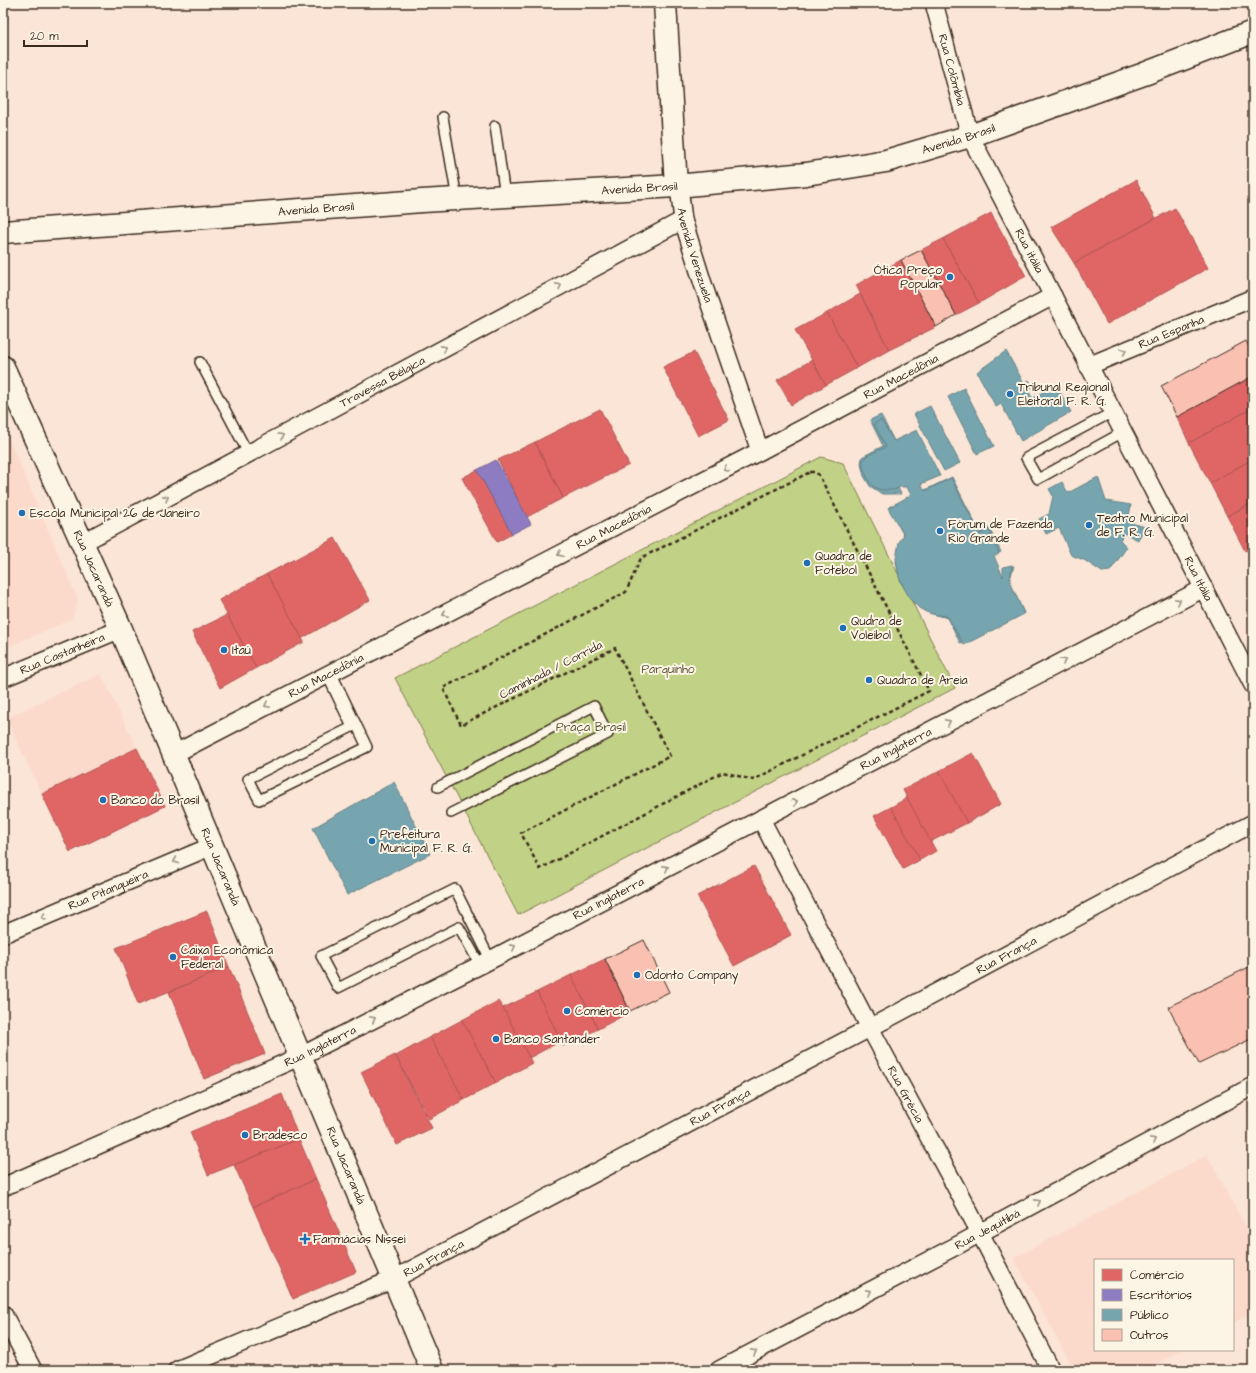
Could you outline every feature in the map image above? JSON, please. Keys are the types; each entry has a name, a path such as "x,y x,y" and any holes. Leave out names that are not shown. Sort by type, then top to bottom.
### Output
{"street":[{"name":"Avenida Venezuela","path":"665,3 676,186 680,196 683,220 703,284 760,451"},
{"name":"Rua Colômbia","path":"934,3 970,136"},
{"name":"Avenida Brasil","path":"3,232 458,199 676,186 806,174 886,161 970,136 1144,74 1253,32"},
{"name":"Rua itália","path":"970,136 1088,366"},
{"name":"Travessa Bélgica","path":"82,543 683,220"},
{"name":"Rua Macedônia","path":"174,754 760,451 1053,296"},
{"name":"Rua Espanha","path":"1088,366 1253,298"},
{"name":"Rua Jacarandá","path":"3,366 121,629 432,1370"},
{"name":"Rua Itália","path":"1088,366 1253,685"},
{"name":"Rua Inglaterra","path":"3,1187 300,1056 485,962 1204,588"},
{"name":"Rua Castanheira","path":"3,678 121,629"},
{"name":"Rua Grécia","path":"761,819 1051,1370"},
{"name":"Rua França","path":"177,1370 394,1279 870,1028 1253,823"},
{"name":"Rua Pitangueira","path":"3,934 212,846"},
{"name":"Rua Jequitibá","path":"719,1370 980,1234 1253,1086"},
{"path":"3,1314 33,1370"}],"lane":[{"path":"443,117 458,199"},
{"path":"495,126 505,196"},
{"path":"200,362 248,453"},
{"path":"1113,412 1026,458 1038,479 1123,432"},
{"path":"329,674 368,747 258,800 248,779 352,727 329,674"},
{"path":"438,787 594,706 608,734 450,813"},
{"path":"455,889 485,962 459,927 338,988 321,956 455,889"}],"path":[{"name":"Caminhada / Corrida","path":"810,472 815,472 819,475 929,691 753,780 723,772 540,869 521,833 670,756 615,648 461,725 443,688 626,592 641,558 810,472"}],"shaded area":[{"name":"Escola Municipal 26 de Janeiro","path":"3,425 78,600 72,619 3,649"},
{"path":"101,674 137,748 42,794 6,718"},
{"path":"1207,1155 1253,1240 1253,1312 1234,1322 1234,1259 1094,1259 1094,1351 1180,1351 1145,1370 1074,1370 1014,1258"}],"green space":[{"name":"Praça Brasil","path":"821,457 843,463 955,688 518,915 395,678"}],"building: Comércio":[{"path":"1136,180 1156,218 1074,263 1051,227"},
{"path":"1175,208 1208,268 1107,324 1074,263"},
{"path":"991,213 1026,276 979,303 943,239"},
{"name":"Ótica Preço Popular","path":"943,239 979,303 956,315 921,250"},
{"path":"901,260 936,327 889,350 856,285"},
{"path":"860,294 889,350 857,368 827,313"},
{"path":"827,313 857,368 826,385 795,330"},
{"path":"694,352 729,420 698,436 663,367"},
{"path":"812,360 826,385 791,405 777,380"},
{"path":"1253,376 1253,408 1189,443 1177,417"},
{"path":"1253,408 1253,459 1210,483 1189,443"},
{"path":"600,409 629,465 563,498 535,442"},
{"path":"535,442 563,498 527,517 498,460"},
{"path":"1253,459 1253,502 1227,516 1210,483"},
{"path":"477,470 512,534 497,542 462,478"},
{"path":"1253,503 1253,547 1245,551 1227,516"},
{"path":"335,538 370,600 301,639 267,574"},
{"path":"267,574 304,642 256,668 219,600"},
{"name":"Itaú","path":"227,615 256,668 220,688 192,632"},
{"name":"Banco do Brasil","path":"137,748 165,806 70,852 42,794"},
{"path":"973,753 1001,804 967,823 939,771"},
{"path":"939,771 967,823 930,842 903,790"},
{"path":"907,798 936,851 920,860 891,807"},
{"path":"891,807 920,860 903,869 874,816"},
{"path":"754,866 791,935 734,966 697,896"},
{"name":"Caixa Econômica Federal","path":"207,911 229,967 138,1004 116,948"},
{"path":"605,959 630,1012 598,1029 571,975"},
{"path":"229,967 265,1054 204,1079 169,992"},
{"name":"Comércio","path":"571,975 598,1029 563,1046 537,992"},
{"path":"537,992 561,1041 529,1058 503,1008"},
{"name":"Banco Santander","path":"498,1001 532,1063 496,1083 462,1020"},
{"path":"462,1020 496,1083 464,1100 430,1037"},
{"path":"430,1037 464,1100 429,1119 396,1056"},
{"path":"395,1055 432,1128 397,1145 361,1072"},
{"name":"Bradesco","path":"282,1094 299,1139 208,1175 190,1132"},
{"path":"299,1139 316,1179 253,1207 234,1165"},
{"name":"Farmácias Nissei","path":"316,1179 356,1272 293,1299 253,1207"}],"building: Escritórios":[{"path":"496,460 531,524 512,534 477,470"}],"building: Público":[{"name":"Tribunal Regional Eleitoral F. R. G.","path":"1006,351 1024,383 1029,380 1033,387 1028,390 1032,398 1056,385 1071,412 1021,441 1001,404 996,407 977,372"},
{"path":"964,388 994,446 977,454 948,397"},
{"path":"930,406 960,463 944,471 914,414"},
{"name":"Fórum de Fazenda Rio Grande","path":"881,415 894,441 916,431 938,476 920,484 923,491 952,477 980,533 989,528 1001,552 992,555 1003,577 1006,568 1014,566 1009,582 1024,613 960,643 948,618 929,613 913,600 901,583 896,562 904,536 889,507 912,496 905,482 897,486 901,494 882,494 870,486 864,476 861,464 862,457 883,446 870,420"},
{"name":"Fórum de Fazenda Rio Grande","path":"881,420 894,441 917,430 940,476 921,484 925,491 951,478 980,534 989,529 999,554 994,556 1003,577 1003,567 1012,565 1010,581 1024,614 964,645 947,616 926,612 919,608 911,600 899,577 896,559 899,542 904,535 888,508 911,495 907,487 900,487 894,490 881,490 874,487 869,482 863,467 863,461 866,456 886,447 874,424"},
{"name":"Teatro Municipal de F. R. G.","path":"1098,477 1106,501 1131,505 1128,522 1145,527 1138,540 1124,533 1120,540 1127,547 1110,571 1102,572 1084,560 1071,555 1059,528 1046,534 1039,519 1049,514 1053,496 1049,489 1062,482 1068,493"},
{"name":"Prefeitura Municipal F. R. G.","path":"394,782 430,854 347,895 313,828"}],"building: Outros":[{"path":"921,250 956,315 936,327 901,260"},
{"path":"1246,341 1253,354 1253,376 1177,417 1161,386"},
{"name":"Odonto Company","path":"644,940 669,992 630,1011 605,959"},
{"path":"1253,965 1253,1038 1199,1064 1168,1007"}],"place":[{"name":"Ótica Preço Popular","path":"950,277"},
{"name":"Tribunal Regional Eleitoral F. R. G.","path":"1010,394"},
{"name":"Escola Municipal 26 de Janeiro","path":"22,513"},
{"name":"Teatro Municipal de F. R. G.","path":"1089,525"},
{"name":"Fórum de Fazenda Rio Grande","path":"940,531"},
{"name":"Quadra de Fotebol","path":"807,563"},
{"name":"Qudra de Voleibol","path":"843,628"},
{"name":"Itaú","path":"224,650"},
{"name":"Quadra de Areia","path":"869,680"},
{"name":"Banco do Brasil","path":"103,800"},
{"name":"Prefeitura Municipal F. R. G.","path":"372,841"},
{"name":"Caixa Econômica Federal","path":"173,957"},
{"name":"Odonto Company","path":"637,975"},
{"name":"Comércio","path":"567,1011"},
{"name":"Banco Santander","path":"496,1039"},
{"name":"Bradesco","path":"245,1135"},
{"name":"Farmácias Nissei","path":"305,1239"}],"park label":[{"name":"Parquinho","path":"668,669"}]}
